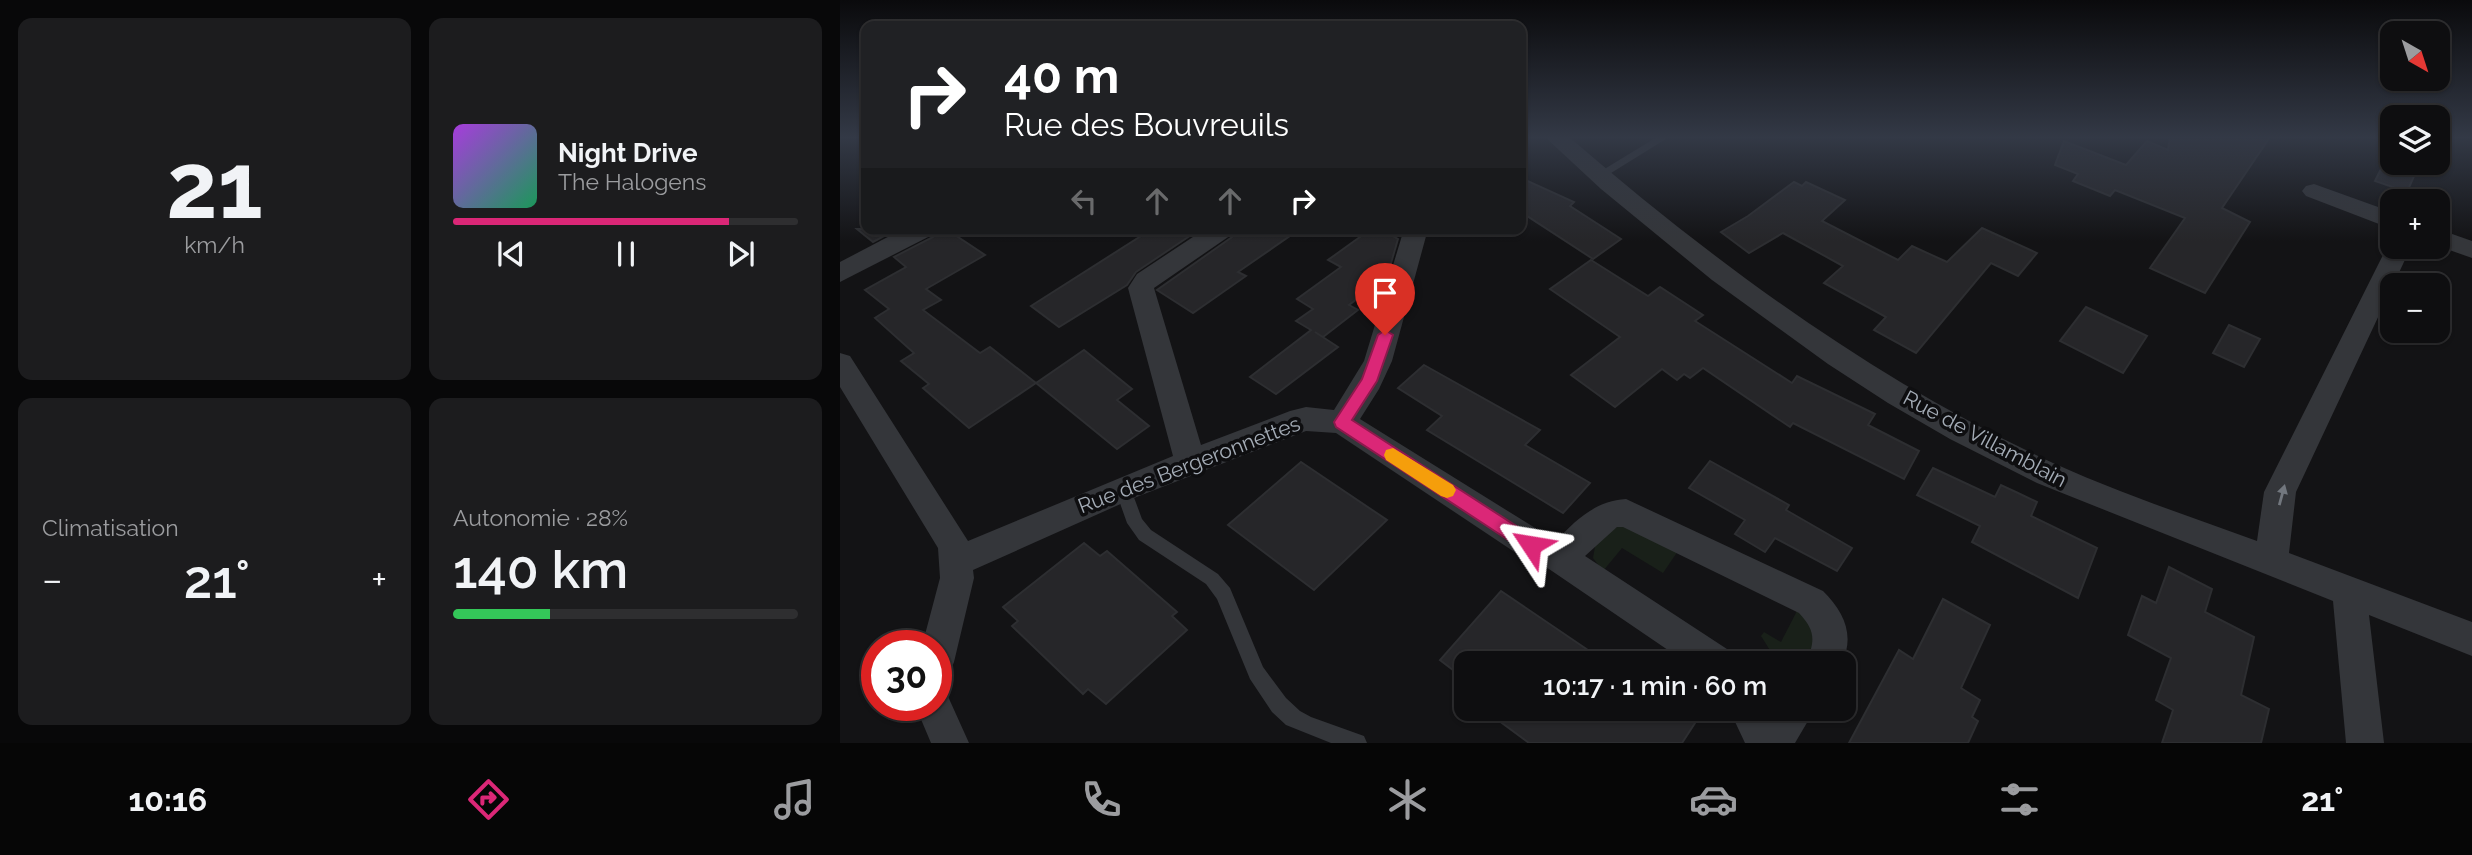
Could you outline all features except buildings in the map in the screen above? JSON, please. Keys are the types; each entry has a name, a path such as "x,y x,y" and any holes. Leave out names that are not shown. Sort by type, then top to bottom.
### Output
{"street":[{"name":"Rue de Villamblain","path":"1595,172 1707,263 1773,311 1950,425 2024,463 2102,498 2472,639"},
{"path":"2314,191 2380,216"},
{"path":"840,273 912,235"},
{"path":"1190,461 1141,288 1146,279 1213,235"},
{"path":"1342,422 1378,362 1414,235"},
{"path":"2450,242 2472,250"},
{"path":"2271,562 2280,492 2393,259"},
{"path":"840,363 954,545 957,578 944,630"},
{"name":"Rue des Bergeronnettes","path":"957,561 1190,461 1306,419 1342,422 1531,545 1561,559 1699,651"},
{"path":"1561,559 1603,517 1615,512 1626,513 1811,602 1829,621 1832,632 1830,651"},
{"path":"2349,592 2364,743"},
{"path":"940,721 950,743"},
{"path":"1754,721 1766,743 1789,721"}],"lane":[{"path":"1600,176 1607,172"},
{"path":"1122,489 1135,523 1145,535 1212,579 1224,594 1256,673 1279,705 1293,718 1307,725 1357,743"}],"shaded area":[{"path":"1620,525 1680,548 1663,573 1622,548 1603,571 1593,558 1596,541"},
{"path":"1799,607 1820,637 1813,651 1770,651 1761,636 1764,632 1781,642"}],"slow traffic":[{"path":"1393,455 1447,490"}],"route":[{"path":"1385,335 1378,362 1369,381 1342,422 1531,545"}]}
